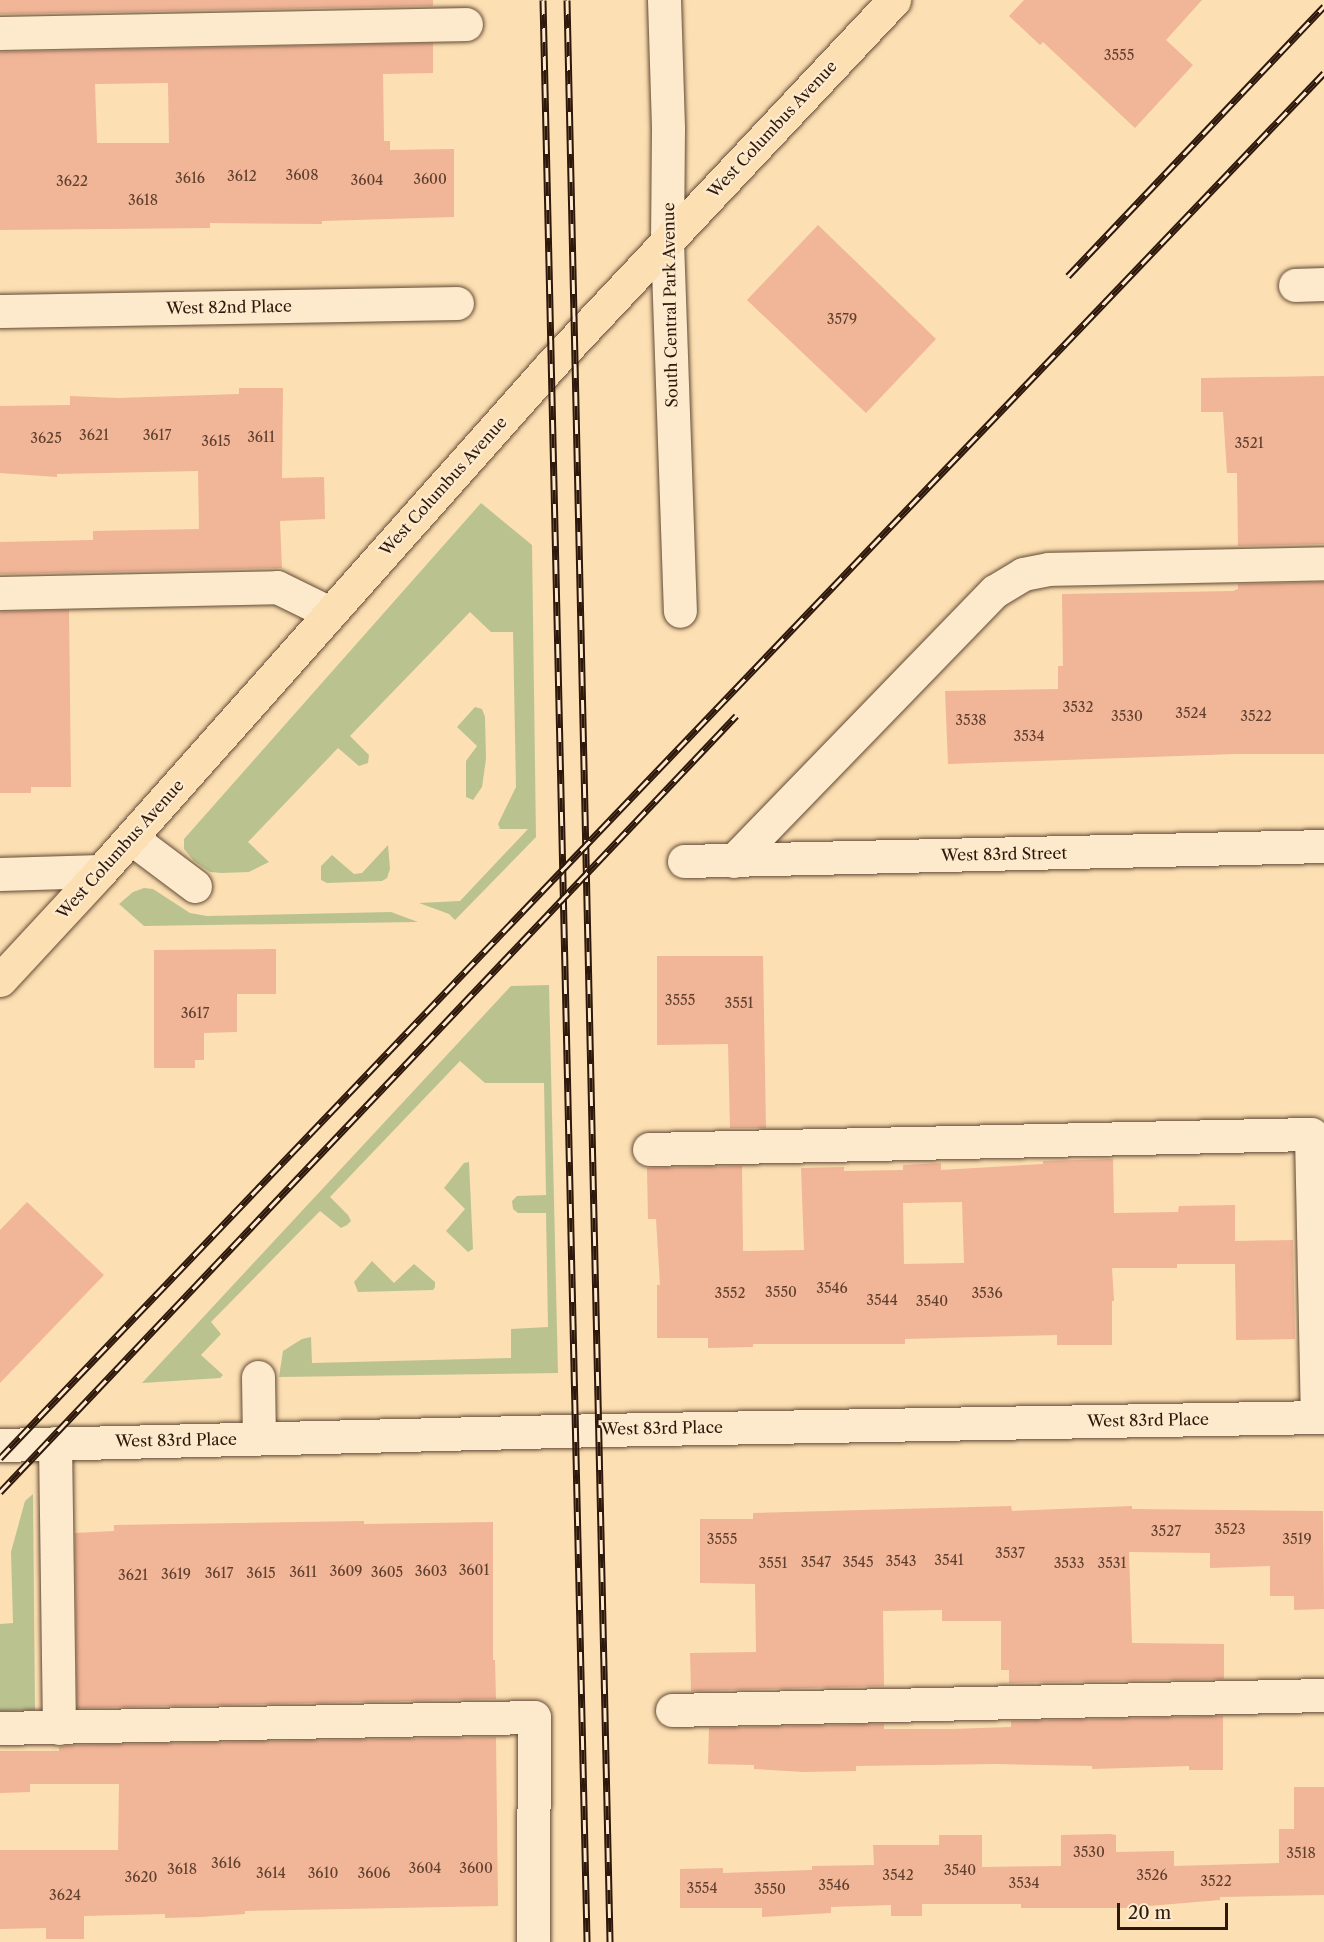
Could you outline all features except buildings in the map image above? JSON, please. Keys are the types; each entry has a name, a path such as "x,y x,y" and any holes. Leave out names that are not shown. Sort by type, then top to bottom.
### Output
{"main road":[{"name":"West Columbus Avenue","path":"0,980 131,838 551,365 894,0"}],"street":[{"name":"South Central Park Avenue","path":"664,0 668,128 667,241 680,611"},
{"path":"0,33 466,24"},
{"name":"West 82nd Place","path":"0,311 457,303"},
{"path":"734,861 995,591 1023,574 1050,569 1324,563"},
{"path":"0,593 277,587 330,613"},
{"path":"131,838 195,886"},
{"name":"West 83rd Street","path":"684,861 1324,846"},
{"path":"0,874 101,871"},
{"path":"649,1149 1311,1134 1320,1417"},
{"path":"258,1377 259,1438"},
{"name":"West 83rd Place","path":"0,1445 1320,1417"},
{"path":"55,1443 59,1728"},
{"path":"672,1710 1324,1695"},
{"path":"0,1728 534,1717 533,1942"}],"green space":[{"path":"481,503 532,545 536,837 455,920 449,914 419,903 460,901 528,829 500,829 498,824 516,787 513,632 491,632 470,612 350,736 369,755 368,763 359,766 338,748 248,842 269,862 249,872 222,873 210,872 194,861 184,849 184,839"},
{"path":"475,707 482,709 485,717 486,759 482,787 473,800 466,797 466,761 477,746 457,727"},
{"path":"388,845 390,869 387,878 382,881 327,883 321,880 321,866 332,855 354,874 362,873"},
{"path":"144,888 153,889 190,913 207,916 391,912 418,922 144,926 119,904 133,892"},
{"path":"549,985 558,1373 279,1377 283,1351 302,1339 311,1337 312,1363 511,1358 511,1329 548,1327 546,1213 518,1213 513,1209 512,1201 517,1196 546,1195 544,1083 485,1083 460,1061 330,1197 351,1221 341,1228 320,1211 211,1322 221,1334 201,1355 223,1375 220,1378 142,1383 511,986"},
{"path":"469,1162 473,1249 468,1252 446,1231 465,1209 444,1188 464,1163"},
{"path":"372,1261 394,1283 414,1264 435,1282 435,1287 433,1290 358,1292 354,1282"},
{"path":"33,1494 35,1710 0,1711 0,1624 13,1623 11,1552 25,1501"}],"railway":[{"path":"543,0 587,1942"},
{"path":"567,0 610,1942"},
{"path":"1068,276 1324,6"},
{"path":"0,1458 1324,73"},
{"path":"0,1492 736,716"}]}
